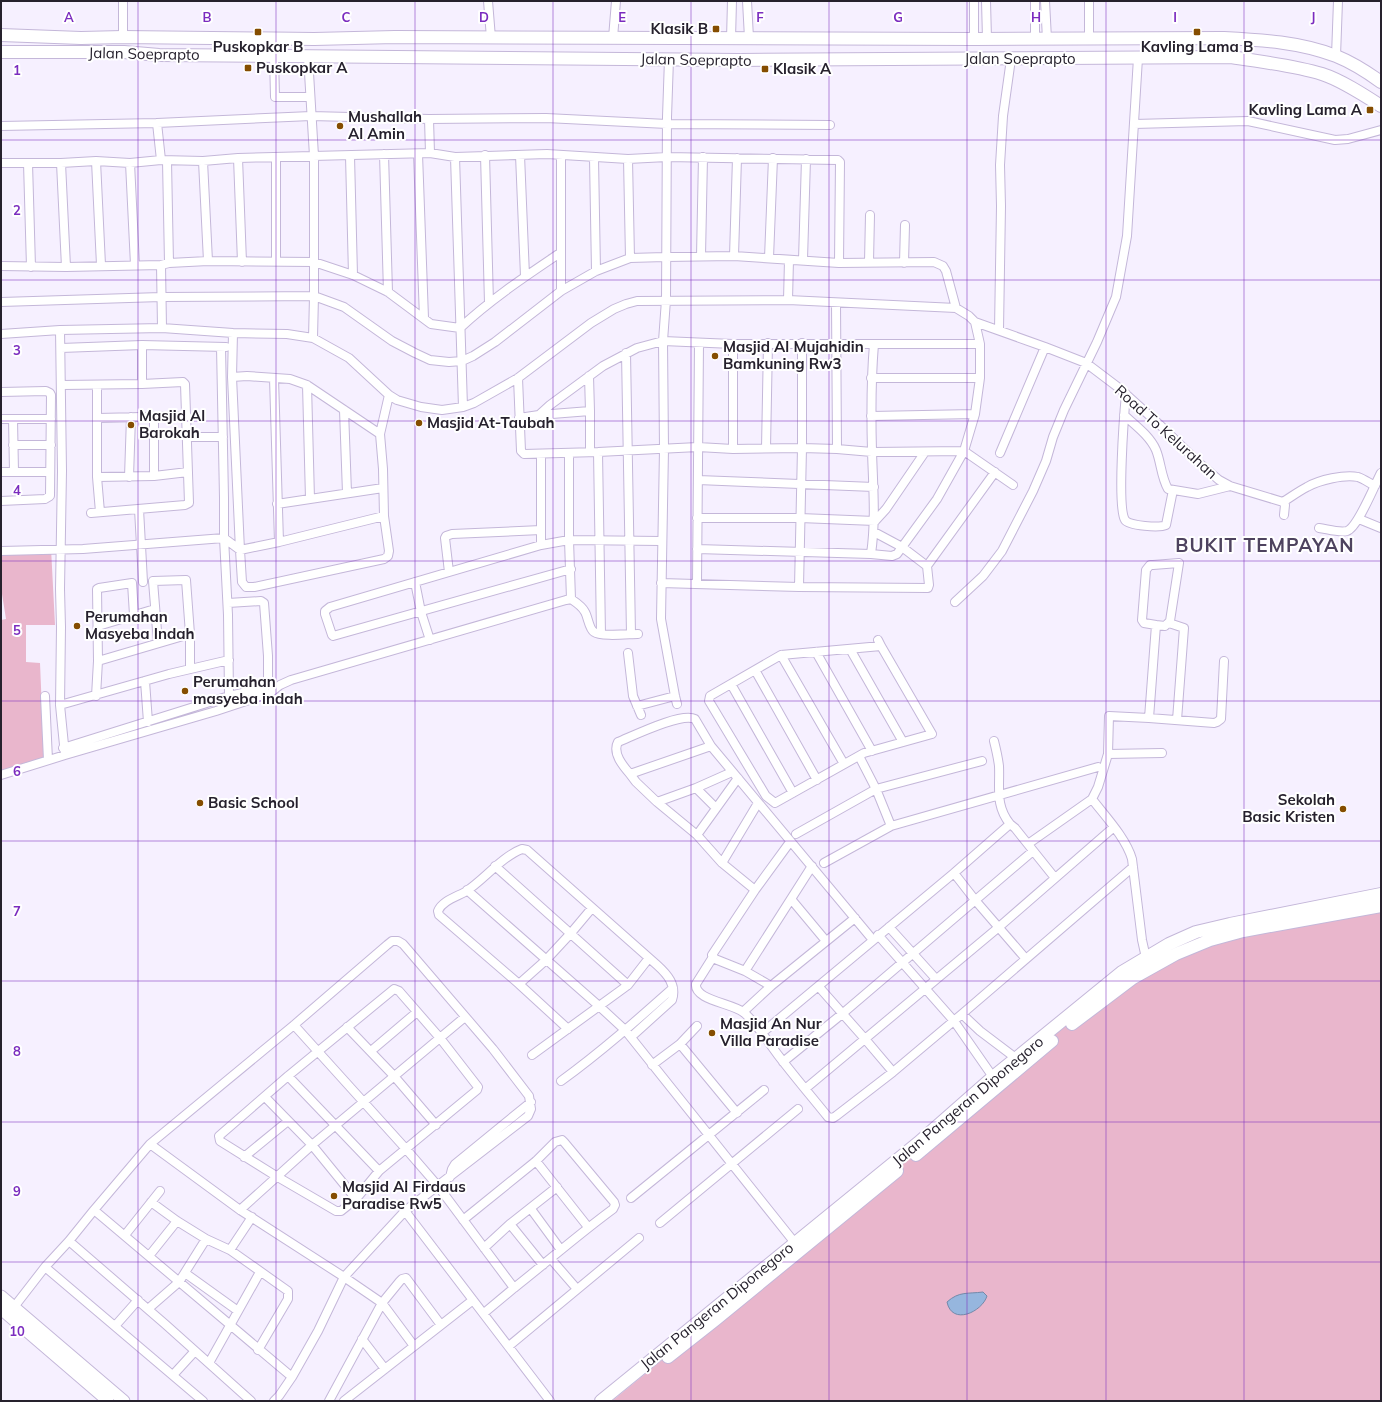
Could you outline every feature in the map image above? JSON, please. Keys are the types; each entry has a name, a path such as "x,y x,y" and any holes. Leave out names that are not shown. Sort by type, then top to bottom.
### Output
{"highway":[{"name":"Jalan Soeprapto","path":"1,35 82,38 314,39 395,37 731,39 1258,39 1296,44 1336,56 1368,73 1381,82"},
{"path":"82,38 82,52"},
{"name":"Jalan Soeprapto","path":"1,52 739,60 1231,57 1304,69 1323,74 1381,106"},
{"name":"Jalan Pangeran Diponegoro","path":"601,1401 918,1143 993,1078 1122,972 1169,944 1196,932 1381,894"},
{"name":"Jalan Pangeran Diponegoro","path":"612,1401 721,1315 946,1130 1075,1021 1133,978 1176,954 1210,940 1243,931 1381,906"}],"main road":[{"path":"1,1296 124,1401"},
{"path":"1,1309 108,1401"}],"street":[{"path":"123,1 123,37"},
{"path":"488,1 491,38"},
{"path":"613,38 616,1"},
{"path":"731,39 732,1"},
{"path":"747,1 749,38"},
{"path":"974,1 974,39"},
{"path":"986,1 987,39"},
{"path":"1035,1 1041,39"},
{"path":"1041,39 1045,1"},
{"path":"1089,1 1089,39"},
{"path":"1336,56 1338,1"},
{"path":"274,56 275,97 310,97"},
{"path":"308,56 310,116 314,156 313,338"},
{"path":"956,602 983,576 1002,551 1033,491 1046,461 1053,437 1064,410 1097,342 1116,297 1127,236 1138,58"},
{"path":"637,706 676,700 661,619 661,541 664,450 663,341 666,300 669,59"},
{"path":"999,330 1001,206 1000,164 1003,116 1011,59"},
{"path":"1,126 157,123 310,116 429,119 546,118 667,124 830,125"},
{"path":"429,119 430,153"},
{"path":"1134,124 1248,121 1335,140 1348,139 1381,130"},
{"path":"157,123 164,161 165,264 161,297 162,328"},
{"path":"1,163 61,163 96,161 130,163 204,161 238,158 430,153 455,157 547,154 628,159 703,157 840,161 839,262"},
{"path":"384,154 388,292"},
{"path":"418,154 424,318"},
{"path":"485,155 489,303"},
{"path":"520,155 525,276"},
{"path":"350,156 353,275"},
{"path":"561,156 561,291"},
{"path":"276,157 276,261"},
{"path":"455,157 463,407"},
{"path":"701,256 703,157"},
{"path":"238,158 242,262"},
{"path":"594,158 596,271"},
{"path":"734,256 737,158"},
{"path":"769,258 773,158"},
{"path":"628,159 630,258"},
{"path":"803,260 806,159"},
{"path":"96,161 101,265"},
{"path":"204,161 208,261"},
{"path":"28,163 31,267"},
{"path":"61,163 66,267"},
{"path":"130,163 135,265"},
{"path":"869,262 870,215"},
{"path":"904,263 905,225"},
{"path":"1,266 66,267 208,261 314,262 353,275 388,292 431,324 460,328 489,303 525,276 560,253"},
{"path":"1,302 161,297 314,296 344,307 392,341 415,354 430,360 449,362 462,361 473,356 495,342 561,291 596,271 630,258 666,256 734,256 839,262 934,262 943,266 946,271 956,308 788,300 637,301 614,309 591,323 518,378 474,403 463,407 442,410 421,407 397,400 389,395 349,358 313,338 287,334 233,333 162,328 60,330 1,334"},
{"path":"788,300 789,260"},
{"path":"836,303 837,449"},
{"name":"Road To Kelurahan","path":"956,308 969,316 975,322 1086,363 1126,394 1219,480 1230,486 1283,502"},
{"path":"698,549 895,556 937,499 964,451 975,414 980,378 980,344 975,322"},
{"path":"60,330 62,385 60,705 64,751"},
{"path":"233,333 232,377 242,582 249,588 384,559 388,556 389,551 384,516 380,434 389,395"},
{"path":"540,415 550,404 589,376 626,353 650,343 663,341 733,344 980,344"},
{"path":"697,584 699,342"},
{"path":"766,448 768,343"},
{"path":"799,587 802,448 802,343"},
{"path":"733,344 733,449"},
{"path":"871,554 875,521 871,416 871,378 874,344"},
{"path":"61,348 142,345 233,347"},
{"path":"142,345 142,384"},
{"path":"221,347 224,538 228,603 229,696"},
{"path":"1000,453 1045,347"},
{"path":"64,751 216,711 270,693 280,685 291,680 571,599 581,605 586,613 593,632 601,634 634,634 629,540 626,353"},
{"path":"589,376 590,411 600,540 601,634"},
{"path":"232,377 290,379 307,385 380,434"},
{"path":"274,378 279,542"},
{"path":"518,378 520,451 524,454 664,450 698,447 733,449 837,449 872,452 964,451 1013,485"},
{"path":"871,378 980,378"},
{"path":"62,385 183,382 186,387 189,503 185,505 91,512"},
{"path":"97,385 97,477 100,512"},
{"path":"307,385 310,499"},
{"path":"1,392 49,392 51,395 50,496 47,499 1,501"},
{"path":"1126,394 1121,484 1123,514 1125,519 1131,523 1163,527 1166,525 1173,490"},
{"path":"344,410 347,493"},
{"path":"519,418 590,411"},
{"path":"871,416 975,414"},
{"path":"1124,415 1154,445 1168,488 1198,494 1230,486"},
{"path":"97,418 154,418 187,416"},
{"path":"129,477 131,417"},
{"path":"154,418 154,476"},
{"path":"1,419 51,419"},
{"path":"12,419 14,472"},
{"path":"188,437 223,437"},
{"path":"14,445 51,445"},
{"path":"697,518 800,518 875,521 886,509 925,452"},
{"path":"569,453 571,599"},
{"path":"540,545 541,454"},
{"path":"1,472 50,472"},
{"path":"97,477 154,476 188,472"},
{"path":"661,583 925,589 928,588 929,585 927,566 995,472"},
{"path":"1319,528 1345,531 1351,529 1358,519 1381,473"},
{"path":"1284,515 1285,505 1283,502 1308,486 1326,480 1357,477 1364,479 1375,486"},
{"path":"698,480 874,487"},
{"path":"277,504 383,488"},
{"path":"139,509 143,582"},
{"path":"1,551 61,550 224,538 240,550 384,516"},
{"path":"1358,519 1381,528"},
{"path":"449,572 445,538 448,535 540,530"},
{"path":"874,532 902,547 927,566"},
{"path":"570,569 334,636 332,635 325,614 325,610 330,607 540,545 569,540 661,541"},
{"path":"1169,623 1179,563 1150,565 1146,570 1142,620 1144,623 1165,626 1169,623 1184,628 1177,720"},
{"path":"96,696 98,661 97,589 99,588 153,581 186,580 190,634 190,669"},
{"path":"153,581 158,643"},
{"path":"414,582 430,640"},
{"path":"132,583 134,615"},
{"path":"1,775 48,760 64,751 148,722 229,696 264,688 268,682 268,656 263,601 228,603"},
{"path":"98,626 155,609"},
{"path":"1149,718 1156,625"},
{"path":"98,661 190,634"},
{"path":"879,643 932,734 859,756 775,803 766,796 709,701 710,696 781,655 850,649 879,643"},
{"path":"850,649 903,742"},
{"path":"628,652 633,696 641,715"},
{"path":"816,652 872,751"},
{"path":"781,655 844,764"},
{"path":"60,705 190,669 229,660"},
{"path":"1028,844 1092,798 1098,787 1108,754 1110,716 1214,723 1219,721 1224,661"},
{"path":"754,670 817,780"},
{"path":"145,681 148,722"},
{"path":"731,684 793,793"},
{"path":"45,696 48,760"},
{"path":"755,890 722,863 697,836 636,782 618,757 616,748 618,742 676,719 695,719 711,746 855,918 902,962 954,1021 993,1078"},
{"path":"994,741 998,764 1000,806 1003,815 1055,878"},
{"path":"630,774 711,746"},
{"path":"1108,754 1162,753"},
{"path":"859,756 876,789 890,826"},
{"path":"796,834 876,789 982,761"},
{"path":"824,863 890,826 1098,767"},
{"path":"657,802 696,788 732,772"},
{"path":"697,836 738,778"},
{"path":"696,788 716,808"},
{"path":"1092,798 1114,827 1130,852 1142,940 1146,958"},
{"path":"722,863 758,803"},
{"path":"762,1033 819,987 876,937 954,874 1010,824"},
{"path":"805,1089 999,927 1114,827"},
{"path":"790,842 755,890 714,951 713,957 695,988 702,996 734,1007 743,1012 762,1033 783,1062 828,1117 832,1118 893,1072 1133,867"},
{"path":"568,1029 440,915 438,911 440,906 467,890 495,866 518,850 525,849 669,976 673,988 672,1000 631,1037"},
{"path":"783,1062 842,1014 1033,851"},
{"path":"495,866 628,985"},
{"path":"745,971 812,866"},
{"path":"954,874 1026,959"},
{"path":"467,890 625,1030 795,1243"},
{"path":"791,899 826,941"},
{"path":"519,984 546,960 571,934 592,908"},
{"path":"743,1012 771,986 855,918"},
{"path":"889,927 936,979"},
{"path":"14,1307 45,1267 69,1241 150,1144 294,1025 392,941 398,941 403,944 516,1078 530,1096 531,1109 528,1116 405,1211 344,1277 318,1331 279,1399"},
{"path":"713,957 745,971 771,986"},
{"path":"532,1055 628,985 649,958"},
{"path":"819,987 866,1039 893,1072"},
{"path":"562,1081 625,1030 673,988"},
{"path":"394,989 399,991 440,1038 478,1087 477,1090 379,1172 356,1199 344,1210 339,1212 221,1143 219,1136 347,1026 394,989"},
{"path":"371,1051 417,1012"},
{"path":"962,1014 980,1031 1016,1059"},
{"path":"240,1210 312,1145 465,1017"},
{"path":"294,1025 438,1186 514,1288"},
{"path":"347,1026 394,1076 436,1125"},
{"path":"652,1065 680,1044 697,1026"},
{"path":"680,1044 737,1113"},
{"path":"288,1076 379,1172"},
{"path":"631,1198 764,1090"},
{"path":"265,1096 312,1145 356,1199"},
{"path":"660,1223 798,1108"},
{"path":"244,1157 288,1121"},
{"path":"463,1220 536,1161 555,1142 562,1140 615,1205 613,1209 588,1227 543,1266 484,1313"},
{"path":"150,1144 240,1210 382,1303 414,1346"},
{"path":"536,1161 588,1227"},
{"path":"484,1248 510,1224 557,1188"},
{"path":"125,1236 160,1191"},
{"path":"152,1202 177,1221 206,1239 230,1250 260,1272 286,1288 289,1294 288,1299 258,1350"},
{"path":"531,1208 561,1250"},
{"path":"94,1210 258,1350 292,1377"},
{"path":"405,1211 550,1401"},
{"path":"230,1250 252,1217"},
{"path":"149,1256 177,1221"},
{"path":"510,1224 543,1266"},
{"path":"509,1346 639,1238"},
{"path":"148,1309 179,1282 206,1239"},
{"path":"69,1241 138,1300 251,1401"},
{"path":"551,1259 577,1289"},
{"path":"45,1267 203,1401"},
{"path":"209,1363 260,1272"},
{"path":"185,1273 238,1311"},
{"path":"329,1401 382,1303 400,1281 406,1278 441,1325"},
{"path":"115,1326 138,1300"},
{"path":"344,1401 473,1300"},
{"path":"362,1339 385,1369"},
{"path":"173,1375 195,1351"}],"shaded area":[{"path":"51,548 55,625 26,625 26,662 40,663 44,759 1,772 1,620 6,619 1,594 1,550"},
{"path":"1381,902 1381,1401 612,1401 911,1156 1096,1000 1176,950"}],"water":[{"path":"983,1292 987,1296 984,1302 979,1307 967,1314 961,1315 955,1313 950,1309 947,1302 956,1296 968,1293"}],"place":[{"name":"Klasik B","path":"716,29"},
{"name":"Puskopkar B","path":"258,32"},
{"name":"Kavling Lama B","path":"1197,32"},
{"name":"Puskopkar A","path":"248,68"},
{"name":"Klasik A","path":"765,69"},
{"name":"Kavling Lama A","path":"1370,110"},
{"name":"Mushallah Al Amin","path":"340,126"},
{"name":"Masjid Al Mujahidin Bamkuning Rw3","path":"715,356"},
{"name":"Masjid At-Taubah","path":"419,423"},
{"name":"Masjid Al Barokah","path":"131,425"},
{"name":"Perumahan Masyeba Indah","path":"77,626"},
{"name":"Perumahan masyeba indah","path":"185,691"},
{"name":"Basic School","path":"200,803"},
{"name":"Sekolah Basic Kristen","path":"1343,809"},
{"name":"Masjid An Nur Villa Paradise","path":"712,1033"},
{"name":"Masjid Al Firdaus Paradise Rw5","path":"334,1196"}],"district":[{"name":"BUKIT TEMPAYAN","path":"1265,545"}]}
